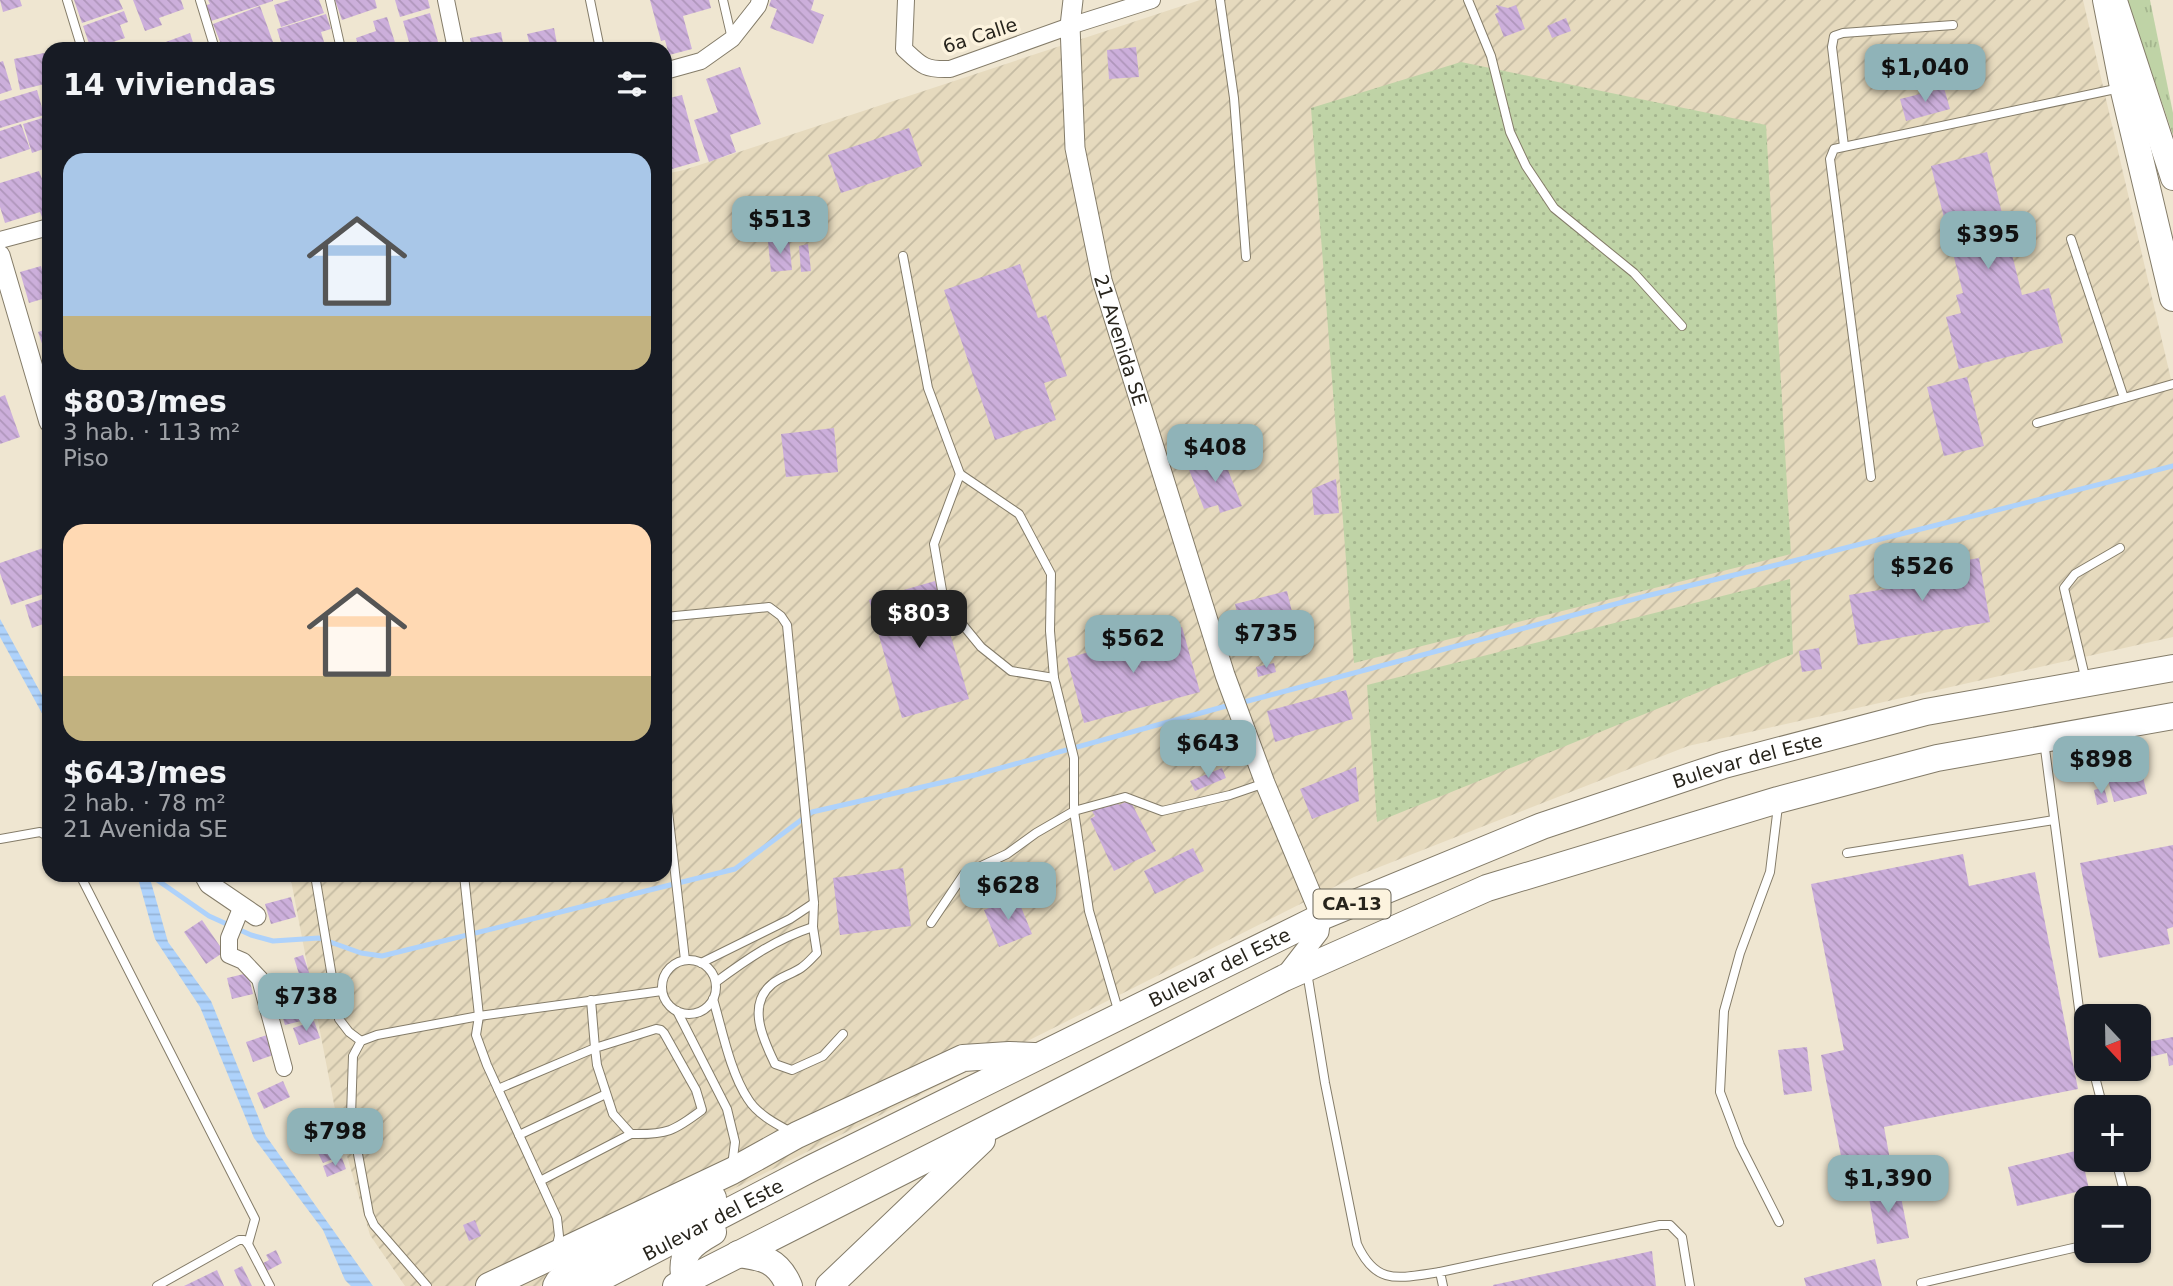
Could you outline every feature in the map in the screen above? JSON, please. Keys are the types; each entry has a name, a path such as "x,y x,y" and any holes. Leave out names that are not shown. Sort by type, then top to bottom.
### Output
{"highway":[{"path":"2106,0 2123,88 2173,298"},
{"name":"Bulevar del Este","path":"585,1286 812,1168 1321,917 1542,826 1724,765 1926,712 2166,667"},
{"name":"Bulevar del Este","path":"681,1284 1295,973 1487,888 1778,800 1937,758 2173,716"},
{"path":"489,1286 732,1171 797,1135 963,1058 1040,1056"},
{"path":"829,1286 1001,1121"},
{"path":"681,1284 683,1261 689,1248 843,1164 890,1130"},
{"path":"556,1286 559,1281 712,1200 732,1171"},
{"path":"738,1254 764,1257 784,1274 789,1286"}],"main road":[{"path":"2114,0 2173,178"}],"street":[{"path":"446,0 455,42"},
{"path":"672,69 701,61 732,40 760,0"},
{"name":"6a Calle","path":"906,0 904,49 918,62 932,69 950,69 1153,0"},
{"name":"21 Avenida SE","path":"1073,0 1070,26 1074,148 1102,280 1225,675 1265,783 1321,917"},
{"path":"0,240 42,229"},
{"path":"0,255 42,398"},
{"path":"208,882 245,913 229,938 229,955 243,961 260,979 284,1068"},
{"path":"1295,973 1319,932 1321,917"}],"lane":[{"path":"67,0 80,42"},
{"path":"200,0 213,42"},
{"path":"330,0 339,42"},
{"path":"590,0 599,42"},
{"path":"723,0 732,40"},
{"path":"1220,0 1234,98 1246,257"},
{"path":"1468,0 1491,56 1510,132 1526,166 1554,208 1634,273 1682,326"},
{"path":"1844,146 1832,47 1834,36 1843,33 1953,25"},
{"path":"1871,477 1830,159 1834,149 2123,88"},
{"path":"2071,239 2124,398"},
{"path":"903,257 928,388 960,474 1019,514 1051,574 1050,631 1054,678 1074,758 1074,811 1089,911 1119,1016"},
{"path":"2037,423 2173,384"},
{"path":"960,474 934,544 944,602 981,647 1011,671 1054,678"},
{"path":"2087,682 2064,588 2075,574 2120,548"},
{"path":"672,616 769,607 781,616 787,625 817,953 803,967 771,984 761,999 758,1017 762,1038 775,1065 792,1070 823,1056 843,1034"},
{"path":"2044,738 2078,1004"},
{"path":"931,923 964,873 1007,854 1074,811 1125,797 1162,811 1230,795 1265,783"},
{"path":"1778,800 1770,872 1740,953 1724,1011 1720,1092 1740,1145 1779,1222"},
{"path":"1847,853 2054,820"},
{"path":"0,839 42,833"},
{"path":"672,846 685,960"},
{"path":"84,882 255,1219 248,1244"},
{"path":"316,882 339,1019 349,1032 361,1041"},
{"path":"465,882 479,1016 476,1035 557,1218 559,1236 555,1253"},
{"path":"701,963 790,919 814,903"},
{"path":"716,982 753,954 794,933 813,927"},
{"path":"732,1171 735,1142 727,1110 677,1011 665,999 662,991 665,975 670,968 685,960 708,967 716,982 713,999 731,1062 748,1100 772,1122 797,1135"},
{"path":"1295,973 1327,1096 1357,1244 1364,1262 1373,1272 1388,1279 1440,1272 1670,1225 1682,1237 1690,1286"},
{"path":"427,1286 374,1225 369,1214 351,1116 353,1056 361,1041 377,1035 479,1016 662,991"},
{"path":"677,1011 701,1011 713,999"},
{"path":"591,1000 597,1065 613,1114 631,1134"},
{"path":"498,1089 595,1048 656,1029 661,1030 696,1090 702,1110 677,1129 655,1135 631,1134 540,1181"},
{"path":"519,1135 606,1094"},
{"path":"157,1286 239,1240 248,1244 268,1285"},
{"path":"1921,1283 2074,1248"},
{"path":"1440,1272 1443,1286"}],"shaded area":[{"path":"1200,0 2083,0 2173,388 2173,637 1688,746 1354,877 540,1286 405,1286 370,1235 338,1125 291,882 672,882 672,173"}],"green space":[{"path":"2127,0 2150,0 2173,113 2173,135"},
{"path":"1461,62 1766,125 1791,554 1354,663 1311,108"},
{"path":"1790,579 1793,654 1377,822 1367,685"}],"water":[{"path":"0,619 42,695 42,713 0,637"},
{"path":"139,882 151,882 168,942 211,1001 266,1136 373,1286 351,1286 345,1280 323,1230 254,1138 200,1007 155,939"}],"building":[{"path":"0,0 20,0 22,6 3,12"},
{"path":"74,0 119,0 123,9 82,23"},
{"path":"133,0 181,0 184,9 159,18 162,25 145,31"},
{"path":"208,0 273,1 208,22 203,6 210,4"},
{"path":"290,0 319,0 324,13 281,27 274,5"},
{"path":"335,0 375,0 377,8 342,20"},
{"path":"395,0 428,0 430,8 400,17"},
{"path":"650,0 709,0 711,8 683,16 692,49 672,54 672,42 661,41"},
{"path":"771,0 814,0 811,10 824,15 813,44 770,28 777,9 769,6"},
{"path":"1496,5 1508,8 1516,5 1525,29 1504,37 1495,14 1499,12"},
{"path":"260,6 273,42 220,42 213,24"},
{"path":"124,11 128,22 120,25 125,38 113,42 89,42 83,26"},
{"path":"430,13 438,42 409,42 403,21"},
{"path":"326,14 331,29 321,32 324,42 281,42 277,29"},
{"path":"387,17 395,42 357,42 356,38 376,31 373,21"},
{"path":"1566,18 1571,31 1552,38 1547,26"},
{"path":"554,28 557,42 529,42 527,34"},
{"path":"501,32 503,42 471,42 470,38"},
{"path":"190,33 193,42 166,42"},
{"path":"1136,47 1139,77 1109,79 1107,50"},
{"path":"42,53 42,85 20,90 14,59"},
{"path":"3,61 12,90 0,94 0,62"},
{"path":"740,67 761,124 730,135 736,152 709,162 694,120 718,112 706,79"},
{"path":"1944,88 1950,109 1906,121 1900,99"},
{"path":"37,90 42,116 0,128 0,101"},
{"path":"682,95 700,161 672,169 672,97"},
{"path":"42,118 42,149 32,153 23,124"},
{"path":"21,124 30,149 0,159 0,131"},
{"path":"909,128 922,166 841,193 828,155"},
{"path":"1987,152 2022,295 2049,288 2063,343 1959,369 1946,317 1961,313 1956,295 1963,293 1931,166"},
{"path":"39,171 42,179 42,217 40,212 5,223 0,207 0,183"},
{"path":"789,239 792,270 771,272 768,241"},
{"path":"808,244 811,271 801,272 799,246"},
{"path":"1020,264 1038,318 1046,315 1067,376 1044,383 1056,420 995,440 944,290"},
{"path":"41,266 42,299 29,303 20,272"},
{"path":"1967,377 1984,446 1944,456 1927,387"},
{"path":"5,395 20,437 0,444 0,397"},
{"path":"834,428 838,472 786,477 781,434"},
{"path":"1221,452 1242,506 1220,513 1218,505 1204,509 1188,467"},
{"path":"1336,479 1339,513 1314,515 1312,489"},
{"path":"42,548 42,594 11,605 0,573 0,563"},
{"path":"1979,558 1990,622 1858,645 1849,595 1892,588 1889,574"},
{"path":"935,581 969,699 902,718 869,600"},
{"path":"1287,591 1292,612 1240,625 1235,604"},
{"path":"42,599 42,624 32,628 25,605"},
{"path":"1182,627 1200,692 1084,723 1067,658"},
{"path":"1819,648 1822,669 1802,672 1799,651"},
{"path":"1274,663 1276,672 1258,677 1256,667"},
{"path":"1346,690 1353,719 1275,742 1267,711"},
{"path":"1356,767 1359,801 1312,819 1300,789"},
{"path":"1222,768 1226,778 1195,791 1190,781"},
{"path":"2142,773 2147,794 2114,802 2108,780"},
{"path":"2104,787 2108,802 2097,805 2094,790"},
{"path":"1116,800 1119,805 1130,800 1156,851 1114,871 1090,819 1095,816 1092,811"},
{"path":"2173,845 2173,927 2167,929 2170,944 2099,958 2080,863"},
{"path":"1193,848 1204,871 1155,894 1144,871"},
{"path":"1963,854 1969,886 2035,872 2074,1069 2074,1082 2077,1082 2078,1089 1884,1127 1893,1176 1869,1180 1866,1162 1843,1166 1821,1055 1844,1050 1811,884"},
{"path":"903,868 911,926 840,935 833,878"},
{"path":"291,897 296,917 271,924 265,904"},
{"path":"1017,897 1032,934 999,947 984,910"},
{"path":"202,920 224,952 206,964 184,932"},
{"path":"303,955 314,987 289,995 283,979 299,974 294,958"},
{"path":"248,973 253,994 232,999 227,978"},
{"path":"311,992 314,1004 286,1011 283,999"},
{"path":"314,1007 317,1017 285,1025 282,1015"},
{"path":"314,1021 320,1038 299,1045 293,1028"},
{"path":"270,1034 276,1054 253,1062 246,1042"},
{"path":"2173,1037 2173,1065 2169,1066 2167,1053 2151,1057 2151,1041"},
{"path":"1807,1047 1812,1091 1784,1095 1778,1050"},
{"path":"283,1081 290,1097 264,1109 257,1093"},
{"path":"327,1109 330,1119 313,1126 309,1116"},
{"path":"333,1121 337,1140 308,1151 301,1133"},
{"path":"338,1143 343,1155 323,1163 317,1151"},
{"path":"2074,1151 2074,1172 2085,1172 2088,1186 2074,1186 2074,1193 2017,1206 2008,1167"},
{"path":"342,1158 346,1169 327,1177 323,1166"},
{"path":"1899,1187 1909,1238 1877,1244 1868,1192"},
{"path":"475,1220 481,1236 469,1241 463,1225"},
{"path":"276,1250 282,1263 267,1271 263,1263 269,1260 266,1255"},
{"path":"1652,1251 1656,1286 1493,1286 1493,1285"},
{"path":"1875,1259 1882,1286 1806,1286 1804,1278"},
{"path":"242,1266 252,1286 241,1286 234,1270"},
{"path":"217,1270 224,1286 184,1286"}],"waterway":[{"path":"1240,703 1646,596 2173,466"},
{"path":"160,882 209,916 251,935 273,941 319,938 361,953 382,956 735,869 812,812 975,775 1230,705"}]}
